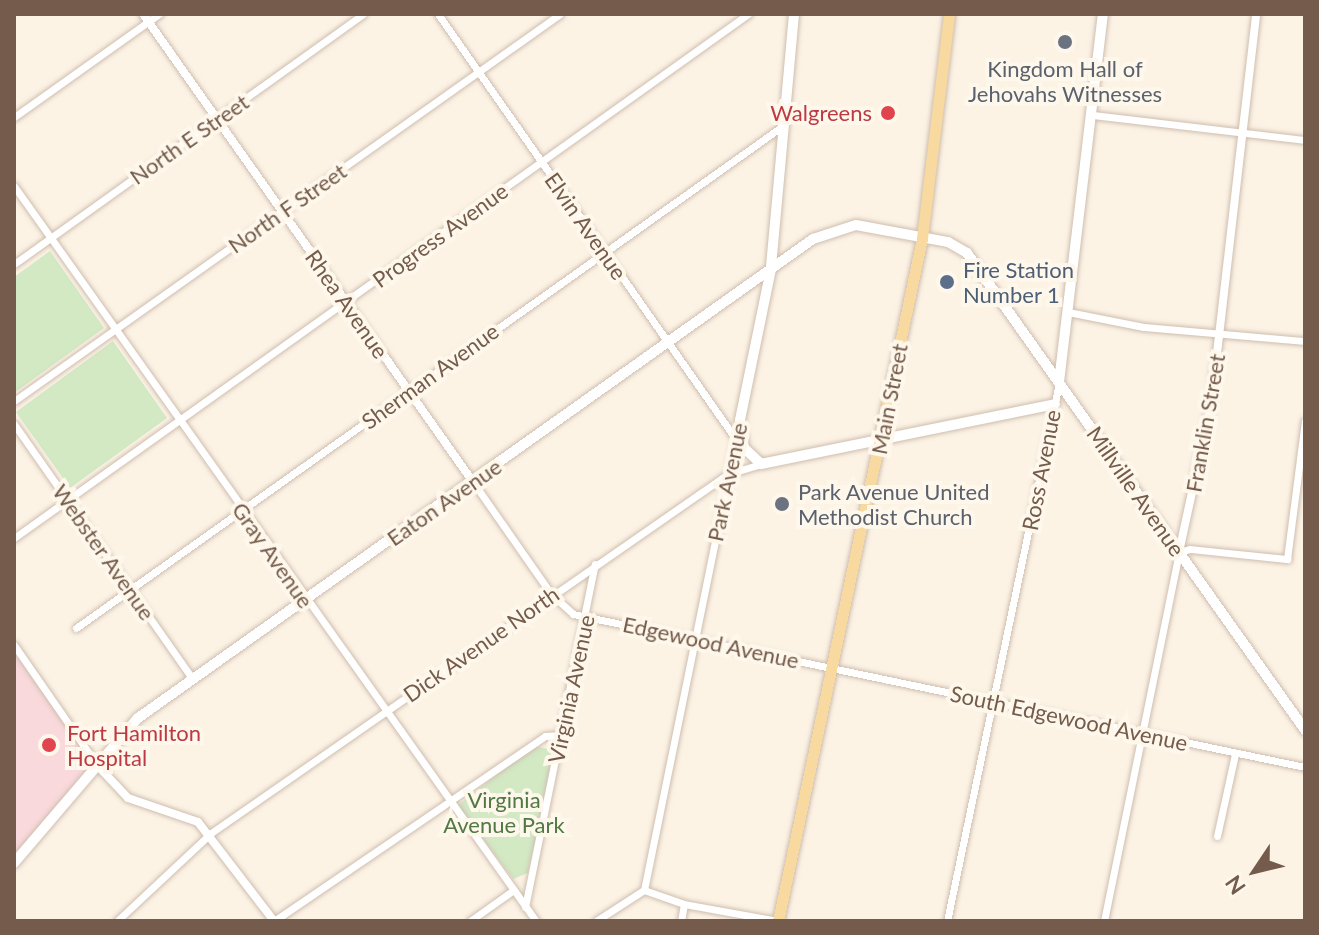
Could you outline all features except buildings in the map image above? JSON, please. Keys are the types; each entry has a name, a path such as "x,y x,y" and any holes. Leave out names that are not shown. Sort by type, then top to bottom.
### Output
{"main road":[{"name":"Park Avenue","path":"740,420 771,269 794,14"},
{"name":"Main Street","path":"778,921 922,238 949,14"},
{"name":"Ross Avenue","path":"1059,382 1103,14"},
{"name":"Eaton Avenue","path":"14,863 138,718 813,239 850,226 922,238"},
{"name":"Millville Avenue","path":"922,238 948,242 967,253 1305,730"},
{"name":"Dick Avenue North","path":"761,464 1055,404"},
{"path":"740,420 744,448 761,464"}],"street":[{"path":"14,117 146,18 159,14"},
{"name":"North E Street","path":"14,264 363,14"},
{"name":"Elvin Avenue","path":"438,14 735,438"},
{"name":"North F Street","path":"14,401 560,14"},
{"name":"Progress Avenue","path":"14,538 748,14"},
{"name":"Franklin Street","path":"1104,921 1221,331 1256,14"},
{"name":"Rhea Avenue","path":"146,18 551,594"},
{"path":"1092,115 1305,140"},
{"name":"Sherman Avenue","path":"76,628 603,250 784,125"},
{"name":"Gray Avenue","path":"14,186 536,921"},
{"path":"1068,312 1144,327 1221,331 1305,341"},
{"name":"Ross Avenue","path":"947,921 1059,382"},
{"name":"Park Avenue","path":"644,890 740,420"},
{"path":"1179,552 1190,549 1287,559 1305,421"},
{"name":"Webster Avenue","path":"14,424 193,680"},
{"name":"Dick Avenue North","path":"117,921 211,833 728,474 761,464"},
{"name":"Virginia Avenue","path":"525,907 588,616 595,564"},
{"name":"Edgewood Avenue","path":"551,594 562,608 588,616 833,668"},
{"path":"14,645 97,765 128,798 184,813 211,833 274,921 545,736 561,735"},
{"name":"South Edgewood Avenue","path":"833,668 1305,767"},
{"path":"1217,836 1235,754"},
{"path":"596,921 644,890 684,904 778,921"},
{"path":"470,921 512,891"},
{"path":"681,921 684,904"}],"shaded area":[{"name":"Fort Hamilton Hospital","path":"14,645 97,765 14,863"}],"green space":[{"path":"50,251 104,328 14,393 14,277"},
{"path":"113,341 167,418 70,488 16,412"},
{"name":"Virginia Avenue Park","path":"534,746 549,749 553,757 528,873 513,879 458,805"}],"place":[{"name":"Kingdom Hall of Jehovahs Witnesses","path":"1065,42"},
{"name":"Walgreens","path":"888,113"},
{"name":"Fire Station Number 1","path":"947,282"},
{"name":"Park Avenue United Methodist Church","path":"782,504"},
{"name":"Fort Hamilton Hospital","path":"49,745"}]}
